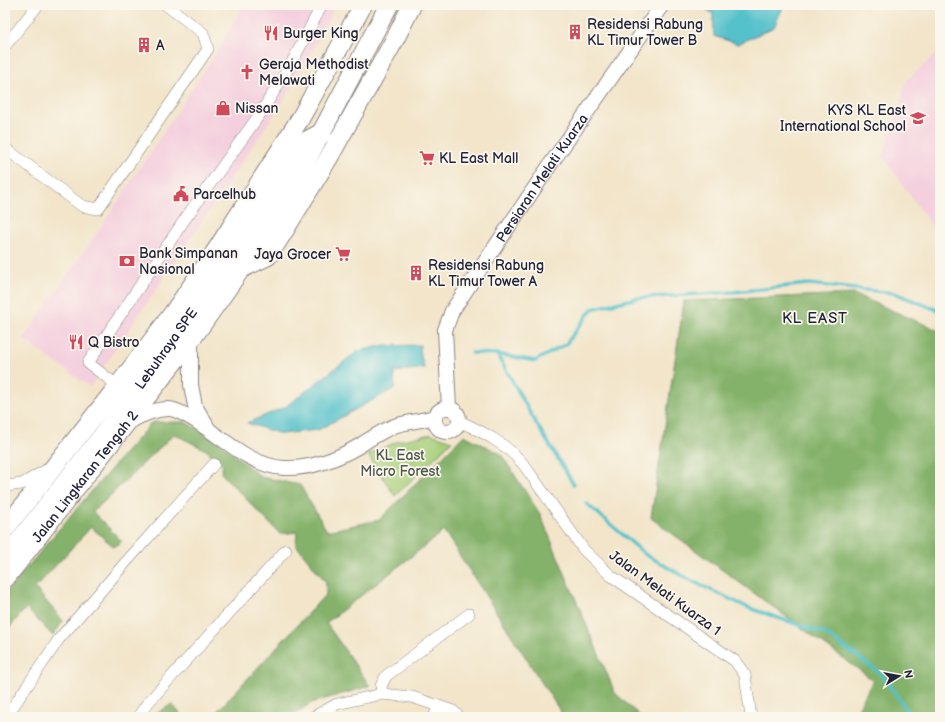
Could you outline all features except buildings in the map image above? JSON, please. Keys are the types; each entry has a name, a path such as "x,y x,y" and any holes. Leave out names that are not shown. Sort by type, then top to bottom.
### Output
{"highway":[{"path":"5,529 118,386 172,313 242,211 300,119 363,5"},
{"name":"Jalan Lingkaran Tengah 2","path":"5,579 191,340 241,269 268,227 321,134 389,5"},
{"path":"241,269 268,256 281,236 394,41 412,5"},
{"name":"Lebuhraya SPE","path":"5,560 139,386 245,238 304,143 321,134"}],"street":[{"path":"5,46 38,5"},
{"path":"5,148 82,206 98,209 208,49 202,33 166,5"},
{"path":"118,386 88,363 185,219 262,111 291,64 322,5"},
{"name":"Persiaran Melati Kuarza","path":"449,408 446,330 452,311 550,166 662,5"},
{"path":"191,340 191,385 195,406 208,428"},
{"path":"449,408 455,411 459,421 456,428 449,432 445,432 436,425 435,417 439,411 449,408"},
{"path":"127,422 148,412 170,409 186,415 208,428 236,449 253,459 270,466 285,468 324,463 346,453 379,433 396,426 435,417"},
{"name":"Jalan Melati Kuarza 1","path":"459,421 480,431 514,453 584,550 610,576 735,661 745,675 751,717"},
{"path":"5,486 22,484 56,464"},
{"path":"6,717 59,639 214,464"},
{"path":"138,717 146,705 286,550"},
{"path":"382,694 381,686 386,676 469,614"},
{"path":"313,717 337,704 382,694 412,697 453,711 459,717"},
{"path":"434,717 439,706"}],"shaded area":[{"path":"242,5 336,5 293,86 90,387 23,339 97,233 225,39"},
{"name":"KYS KL East International School","path":"940,51 940,184 937,198 940,200 940,237 883,157 907,80"}],"green space":[{"path":"854,294 940,331 940,717 854,717 873,680 651,518 684,301"},
{"path":"152,422 185,422 219,442 261,477 300,485 327,531 379,520 464,435 501,454 540,514 615,693 641,717 564,717 444,531 326,623 370,686 311,703 291,717 212,717 326,594 326,582 296,545 297,532 280,534 221,473 223,465 206,450 174,434 93,512 122,541 114,547 91,527 35,588 63,621 53,636 26,608 5,633 5,594"},
{"name":"KL East Micro Forest","path":"431,434 452,441 395,496 368,455 398,441"},
{"path":"172,704 183,717 159,717 156,714"}],"water":[{"path":"700,5 784,5 774,27 738,44 714,36 713,14"},
{"path":"420,345 424,368 394,372 395,388 318,430 281,434 247,423 285,407 358,351 381,346"}],"waterway":[{"path":"472,353 497,354 535,361 566,344 592,309 637,298 734,292 808,284 894,293 940,311"},
{"path":"497,354 536,423 574,485"},
{"path":"586,503 646,555 694,582 749,608 826,634 881,674 912,717"}],"place":[{"name":"Residensi Rabung KL Timur Tower B","path":"575,32"},
{"name":"Burger King","path":"271,33"},
{"name":"A","path":"144,45"},
{"name":"Geraja Methodist Melawati","path":"247,72"},
{"name":"Nissan","path":"223,108"},
{"name":"KYS KL East International School","path":"918,118"},
{"name":"KL East Mall","path":"427,158"},
{"name":"Parcelhub","path":"181,194"},
{"name":"Jaya Grocer","path":"343,254"},
{"name":"Bank Simpanan Nasional","path":"127,261"},
{"name":"Residensi Rabung KL Timur Tower A","path":"416,273"},
{"name":"Q Bistro","path":"76,342"}],"district":[{"name":"KL EAST","path":"815,318"}]}
